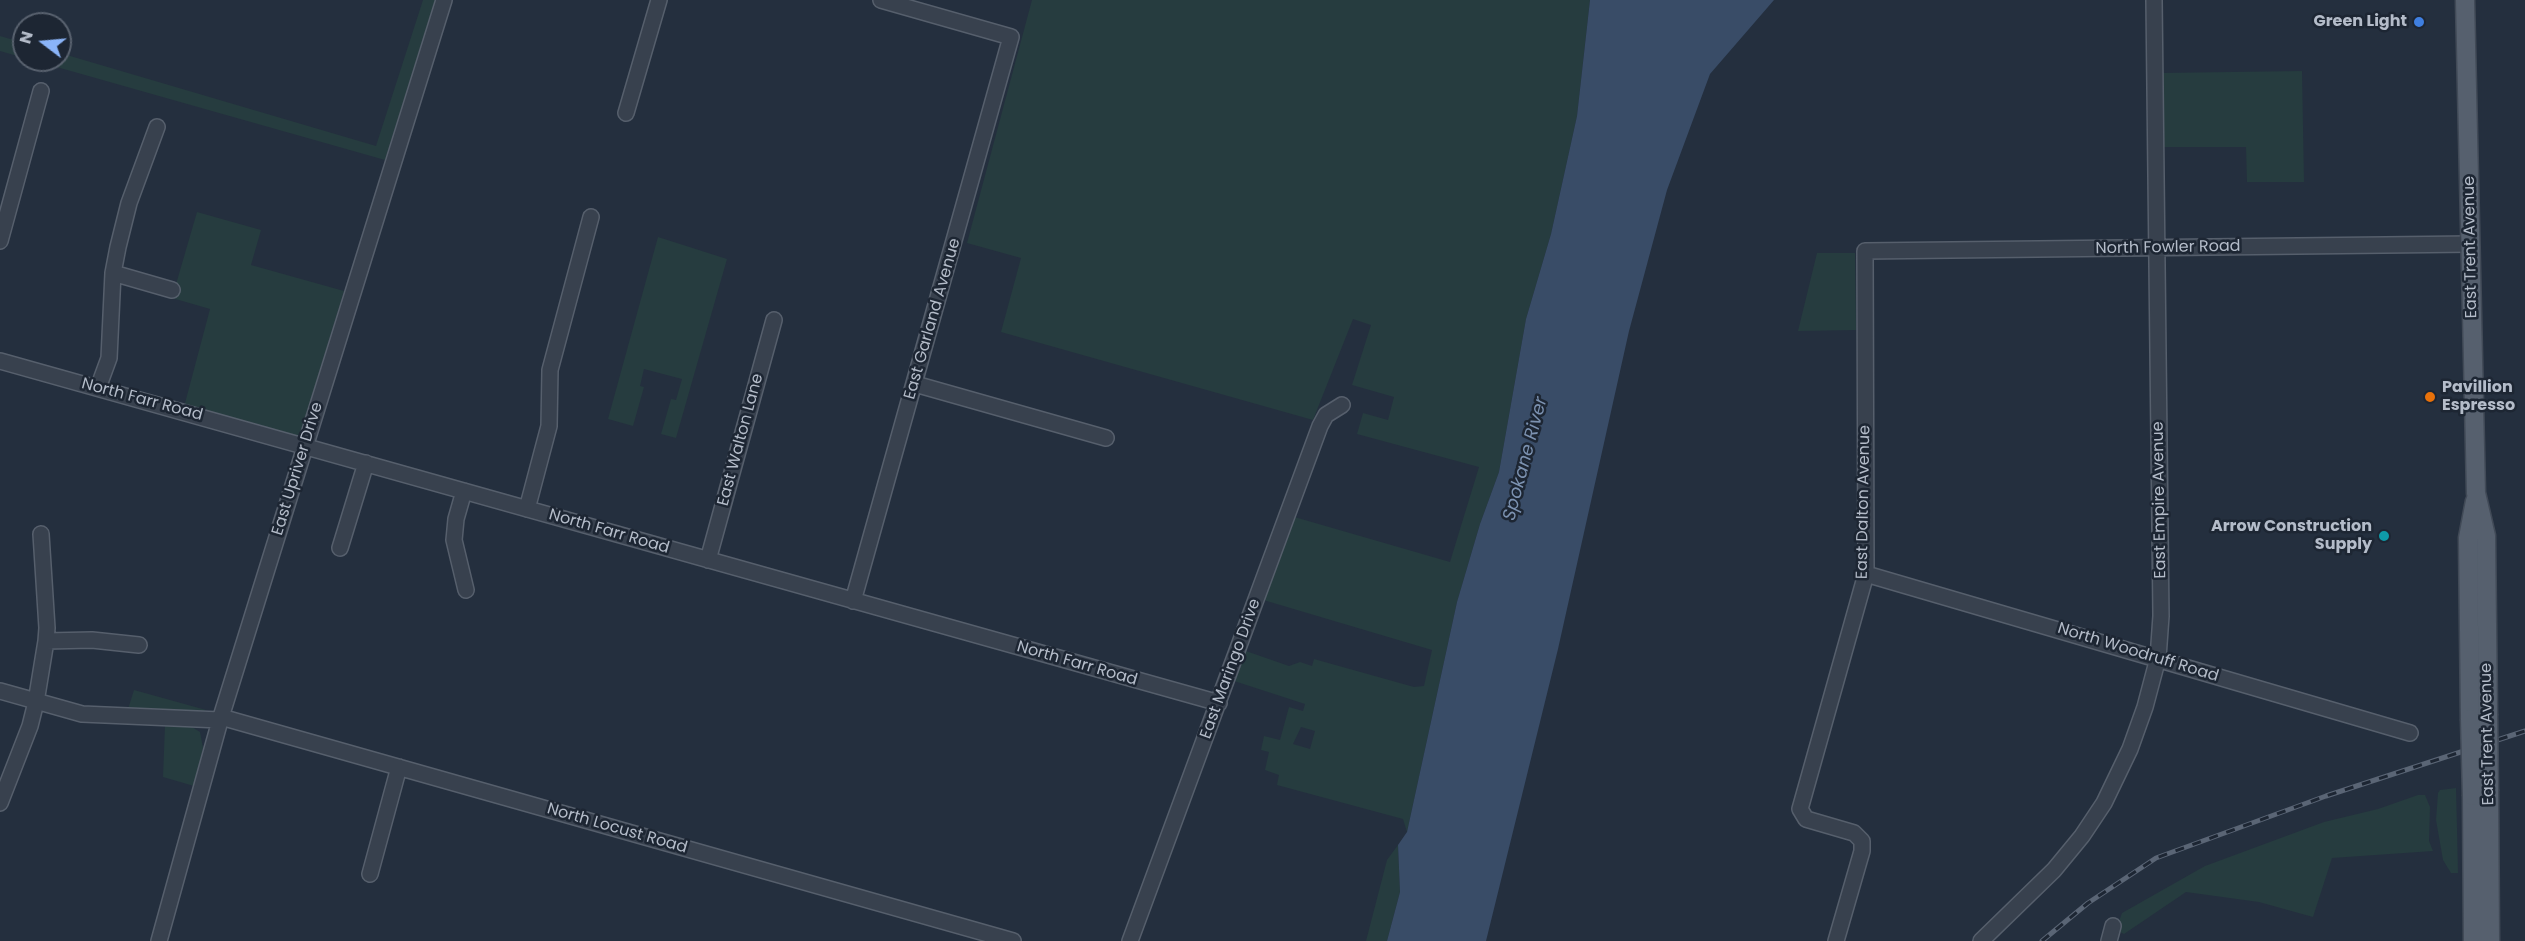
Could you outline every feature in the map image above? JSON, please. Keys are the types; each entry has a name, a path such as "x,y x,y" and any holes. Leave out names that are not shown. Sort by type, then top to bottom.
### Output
{"main road":[{"name":"East Trent Avenue","path":"2465,0 2476,493 2468,538 2470,720 2480,793 2490,941"},
{"name":"East Trent Avenue","path":"2474,941 2480,793 2488,714 2486,536 2476,493"}],"street":[{"name":"East Upriver Drive","path":"159,941 220,718 444,0"},
{"path":"626,113 659,0"},
{"name":"East Garland Avenue","path":"853,601 1011,37 881,0"},
{"name":"East Empire Avenue","path":"1981,941 2054,870 2082,836 2104,803 2134,739 2158,658 2161,605 2154,0"},
{"path":"0,241 42,91"},
{"path":"98,388 109,358 113,273 129,203 157,127"},
{"path":"527,508 549,426 550,370 591,217"},
{"name":"North Fowler Road","path":"1864,251 2471,244"},
{"name":"East Dalton Avenue","path":"1836,941 1862,851 1861,839 1851,832 1809,821 1802,816 1801,802 1866,574 1864,251"},
{"path":"113,273 172,290"},
{"name":"East Walton Lane","path":"708,560 774,320"},
{"name":"North Farr Road","path":"0,361 1219,703"},
{"path":"915,384 1106,438"},
{"name":"East Maringo Drive","path":"1130,941 1320,426 1326,416 1342,405"},
{"path":"340,548 366,463"},
{"path":"464,491 456,519 454,540 466,590"},
{"path":"0,803 30,726 46,641 41,534"},
{"name":"North Woodruff Road","path":"1866,574 2410,733"},
{"path":"46,641 92,639 139,645"},
{"name":"North Locust Road","path":"0,691 82,714 220,718 1012,941"},
{"path":"370,874 399,767"},
{"path":"2109,941 2113,926"}],"green space":[{"path":"423,0 435,0 385,160 72,71 72,57 376,146"},
{"path":"1032,0 1590,0 1577,116 1551,234 1526,319 1499,472 1480,524 1457,602 1407,832 1403,819 1277,785 1279,775 1265,770 1269,752 1261,750 1264,736 1280,740 1289,707 1303,711 1305,704 1231,680 1243,650 1289,666 1300,662 1312,666 1314,659 1414,687 1424,686 1432,650 1260,599 1291,516 1450,562 1479,467 1357,434 1363,413 1388,420 1394,397 1352,385 1371,325 1353,319 1313,420 1001,332 1021,258 967,243","holes":["1301,727 1315,731 1310,749 1293,744"]},
{"path":"0,36 12,40 12,54 0,51"},
{"path":"2302,71 2304,182 2247,182 2246,147 2162,147 2160,73"},
{"path":"197,212 261,230 251,265 344,291 299,439 184,407 210,309 172,298"},
{"path":"658,237 727,259 676,438 661,434 671,399 676,400 682,379 644,369 640,386 644,387 633,426 608,419"},
{"path":"1817,253 1855,253 1856,330 1798,331"},
{"path":"134,690 206,710 202,712 128,709"},
{"path":"165,725 192,727 200,732 203,748 194,786 163,777"},
{"path":"2456,788 2458,873 2451,873 2443,860 2436,820 2438,793 2440,790"},
{"path":"2418,795 2425,795 2430,807 2429,841 2433,851 2332,858 2313,917 2259,902 2186,892 2124,934 2116,930 2122,913 2205,866 2324,822 2378,809"},
{"path":"1398,845 1400,892 1387,941 1366,941 1387,860"}],"water":[{"name":"Spokane River","path":"1590,0 1774,0 1710,74 1667,190 1629,331 1558,649 1486,941 1387,941 1400,892 1398,845 1407,832 1457,602 1480,524 1499,472 1526,319 1551,234 1577,116"}],"railway":[{"path":"2042,941 2088,903 2156,858 2326,796 2525,731"}],"place":[{"name":"Green Light","path":"2419,22"},
{"name":"Pavillion Espresso","path":"2430,397"},
{"name":"Arrow Construction Supply","path":"2384,536"}]}
